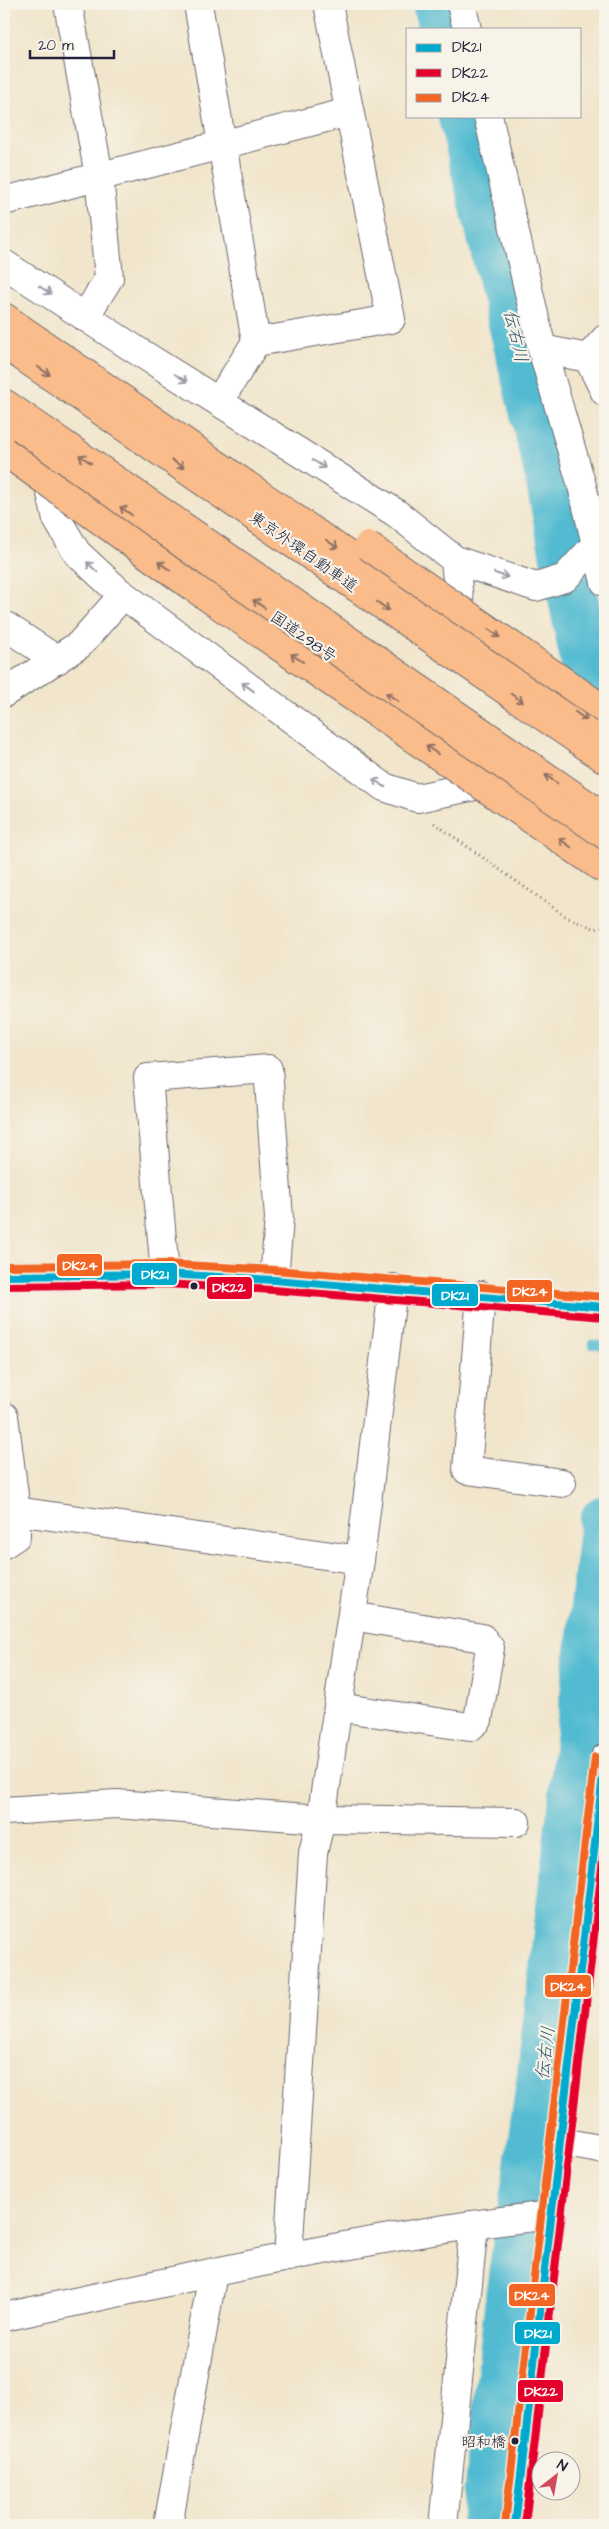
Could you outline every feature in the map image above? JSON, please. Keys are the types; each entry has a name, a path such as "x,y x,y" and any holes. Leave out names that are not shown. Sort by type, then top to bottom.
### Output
{"highway":[{"path":"4,313 46,337 368,546 605,710"},
{"path":"4,317 605,733"},
{"name":"東京外環自動車道","path":"4,344 605,759"},
{"path":"4,403 605,817"},
{"name":"国道298号","path":"4,427 605,844"},
{"path":"4,450 194,588 605,870"}],"street":[{"path":"68,4 99,176 109,278 85,316"},
{"path":"198,4 256,342 218,401"},
{"path":"256,342 391,318 328,4"},
{"path":"461,4 467,28"},
{"path":"4,201 349,112"},
{"path":"488,118 542,349 597,543 605,582"},
{"path":"4,264 396,513 455,560 536,586 565,578 597,543"},
{"path":"542,349 596,348 605,392"},
{"path":"42,453 57,520 78,553 123,595 384,787 417,798 511,779"},
{"path":"455,560 462,634"},
{"path":"4,693 78,645 123,595"},
{"path":"4,625 57,660"},
{"path":"164,1274 148,1078 268,1069 279,1218 274,1280"},
{"path":"4,1276 164,1274 393,1288 598,1306"},
{"path":"288,2257 313,1853 321,1819 360,1560 393,1288"},
{"path":"481,1295 467,1470 562,1483"},
{"path":"4,1416 16,1511 16,1536 4,1544"},
{"path":"16,1511 360,1560"},
{"path":"338,1707 470,1727 478,1720 490,1648 482,1638 352,1616"},
{"path":"515,2525 546,2216 561,2142 596,1914 605,1758"},
{"path":"4,1811 116,1804 321,1819 516,1822"},
{"path":"561,2142 605,2150"},
{"path":"4,2317 288,2257 481,2224 546,2216"},
{"path":"443,2525 481,2224"},
{"path":"168,2525 213,2273"}],"path":[{"path":"417,798 425,817 568,918 596,929 605,925"}],"waterway":[{"name":"伝右川","path":"437,4 443,28"},
{"name":"伝右川","path":"463,118 549,472 565,556"},
{"name":"伝右川","path":"572,593 594,707"},
{"path":"592,1344 605,1347"},
{"name":"伝右川","path":"486,2525 510,2297 541,2083 605,1520"}],"transit line":[{"name":"DK24","path":"4,1266 166,1264 275,1270 605,1297"},
{"name":"DK21","path":"4,1276 165,1274 274,1280 605,1307"},
{"name":"DK22","path":"4,1286 165,1284 273,1290 604,1317"},
{"name":"DK24","path":"505,2524 595,1757"},
{"name":"DK21","path":"515,2525 605,1758"},
{"name":"DK22","path":"525,2525 605,1842"}],"place":[{"name":"昭和橋","path":"515,2441"}]}
